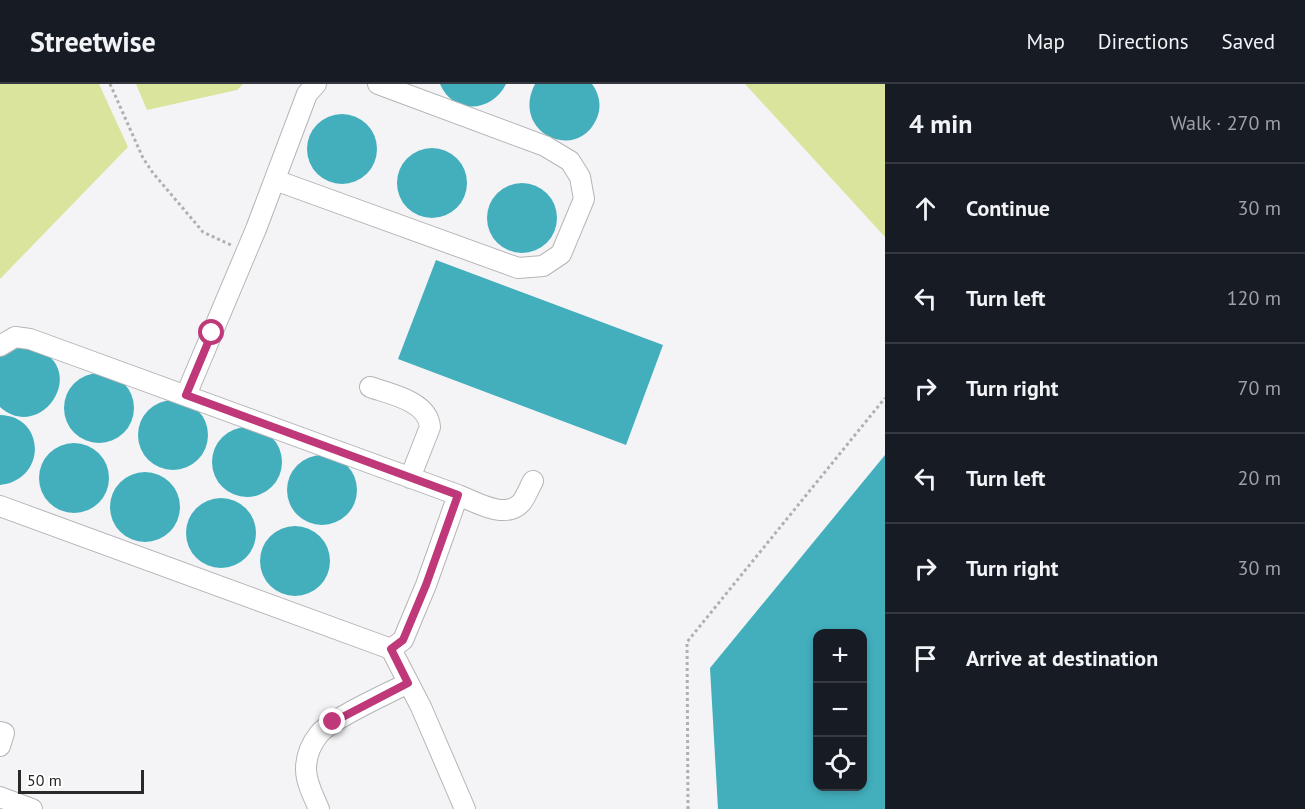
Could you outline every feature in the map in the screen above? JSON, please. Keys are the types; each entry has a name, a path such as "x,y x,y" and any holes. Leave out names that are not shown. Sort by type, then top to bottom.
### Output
{"lane":[{"path":"186,395 247,251 308,94 316,84"},
{"path":"275,180 518,268 543,266 561,254 584,199 580,177 570,161 545,146 378,84"},
{"path":"0,346 15,337 30,339 497,510 512,509 521,503 533,481"},
{"path":"370,387 408,401 429,418 430,427 410,478"},
{"path":"391,649 403,640 426,585 458,495"},
{"path":"0,506 391,649 465,809"},
{"path":"320,809 310,790 306,770 309,751 320,733 333,722 408,683"},
{"path":"0,732 4,733 0,746"},
{"path":"0,796 32,809"}],"path":[{"path":"110,84 143,158 191,219 203,232 215,239 247,251"},
{"path":"688,809 687,642 885,398"}],"green space":[{"path":"0,84 99,84 128,147 0,279"},
{"path":"136,84 243,84 237,90 147,110"},
{"path":"745,84 885,84 885,237"}],"water":[{"path":"440,84 506,84 492,101 473,106 454,101"},
{"path":"535,84 592,84 597,93 599,111 587,133 575,139 561,140 549,136 538,128 531,116 530,101"},
{"path":"349,114 362,120 371,129 375,135 377,149 375,163 367,174 356,182 335,184 317,174 309,163 307,142 317,124 328,116"},
{"path":"439,148 452,154 461,163 465,169 467,183 465,197 457,208 446,216 425,218 407,208 399,197 397,176 407,158 418,150"},
{"path":"529,183 542,189 551,198 555,204 557,218 555,232 547,243 536,251 515,253 497,243 489,232 487,211 497,193 508,185"},
{"path":"436,260 663,345 626,445 398,359"},
{"path":"27,346 45,353 56,364 60,377 58,390 41,412 29,417 14,416 0,407 0,356 18,347"},
{"path":"99,373 112,376 124,383 131,395 134,408 131,421 124,433 112,440 99,443 86,440 74,433 67,421 64,408 67,395 74,383 86,376"},
{"path":"166,400 180,400 193,406 202,415 208,428 206,448 198,460 180,470 166,470 153,464 144,455 138,442 138,428 144,415 153,406"},
{"path":"0,415 15,418 26,426 33,436 35,448 33,461 26,472 15,481 0,485"},
{"path":"240,427 254,427 267,433 276,442 282,455 280,475 272,487 254,497 240,497 227,491 218,482 212,469 212,455 218,442 227,433"},
{"path":"81,443 94,449 103,458 107,464 109,478 107,492 99,503 88,511 67,513 49,503 41,492 39,471 49,453 60,445"},
{"path":"315,455 329,455 342,461 351,470 357,483 355,503 347,515 329,525 315,525 302,519 293,510 287,497 287,483 293,470 302,461"},
{"path":"885,455 885,809 718,809 710,668"},
{"path":"152,472 165,478 174,487 178,493 180,507 178,521 170,532 159,540 138,542 120,532 112,521 110,500 120,482 131,474"},
{"path":"228,498 241,504 250,513 254,519 256,533 254,547 246,558 235,566 214,568 196,558 188,547 186,526 196,508 207,500"},
{"path":"302,526 315,532 324,541 328,547 330,561 328,575 320,586 309,594 288,596 270,586 262,575 260,554 270,536 281,528"}],"route":[{"path":"212,333 186,395 458,495 426,585 403,640 391,649 408,683 333,722"}]}
